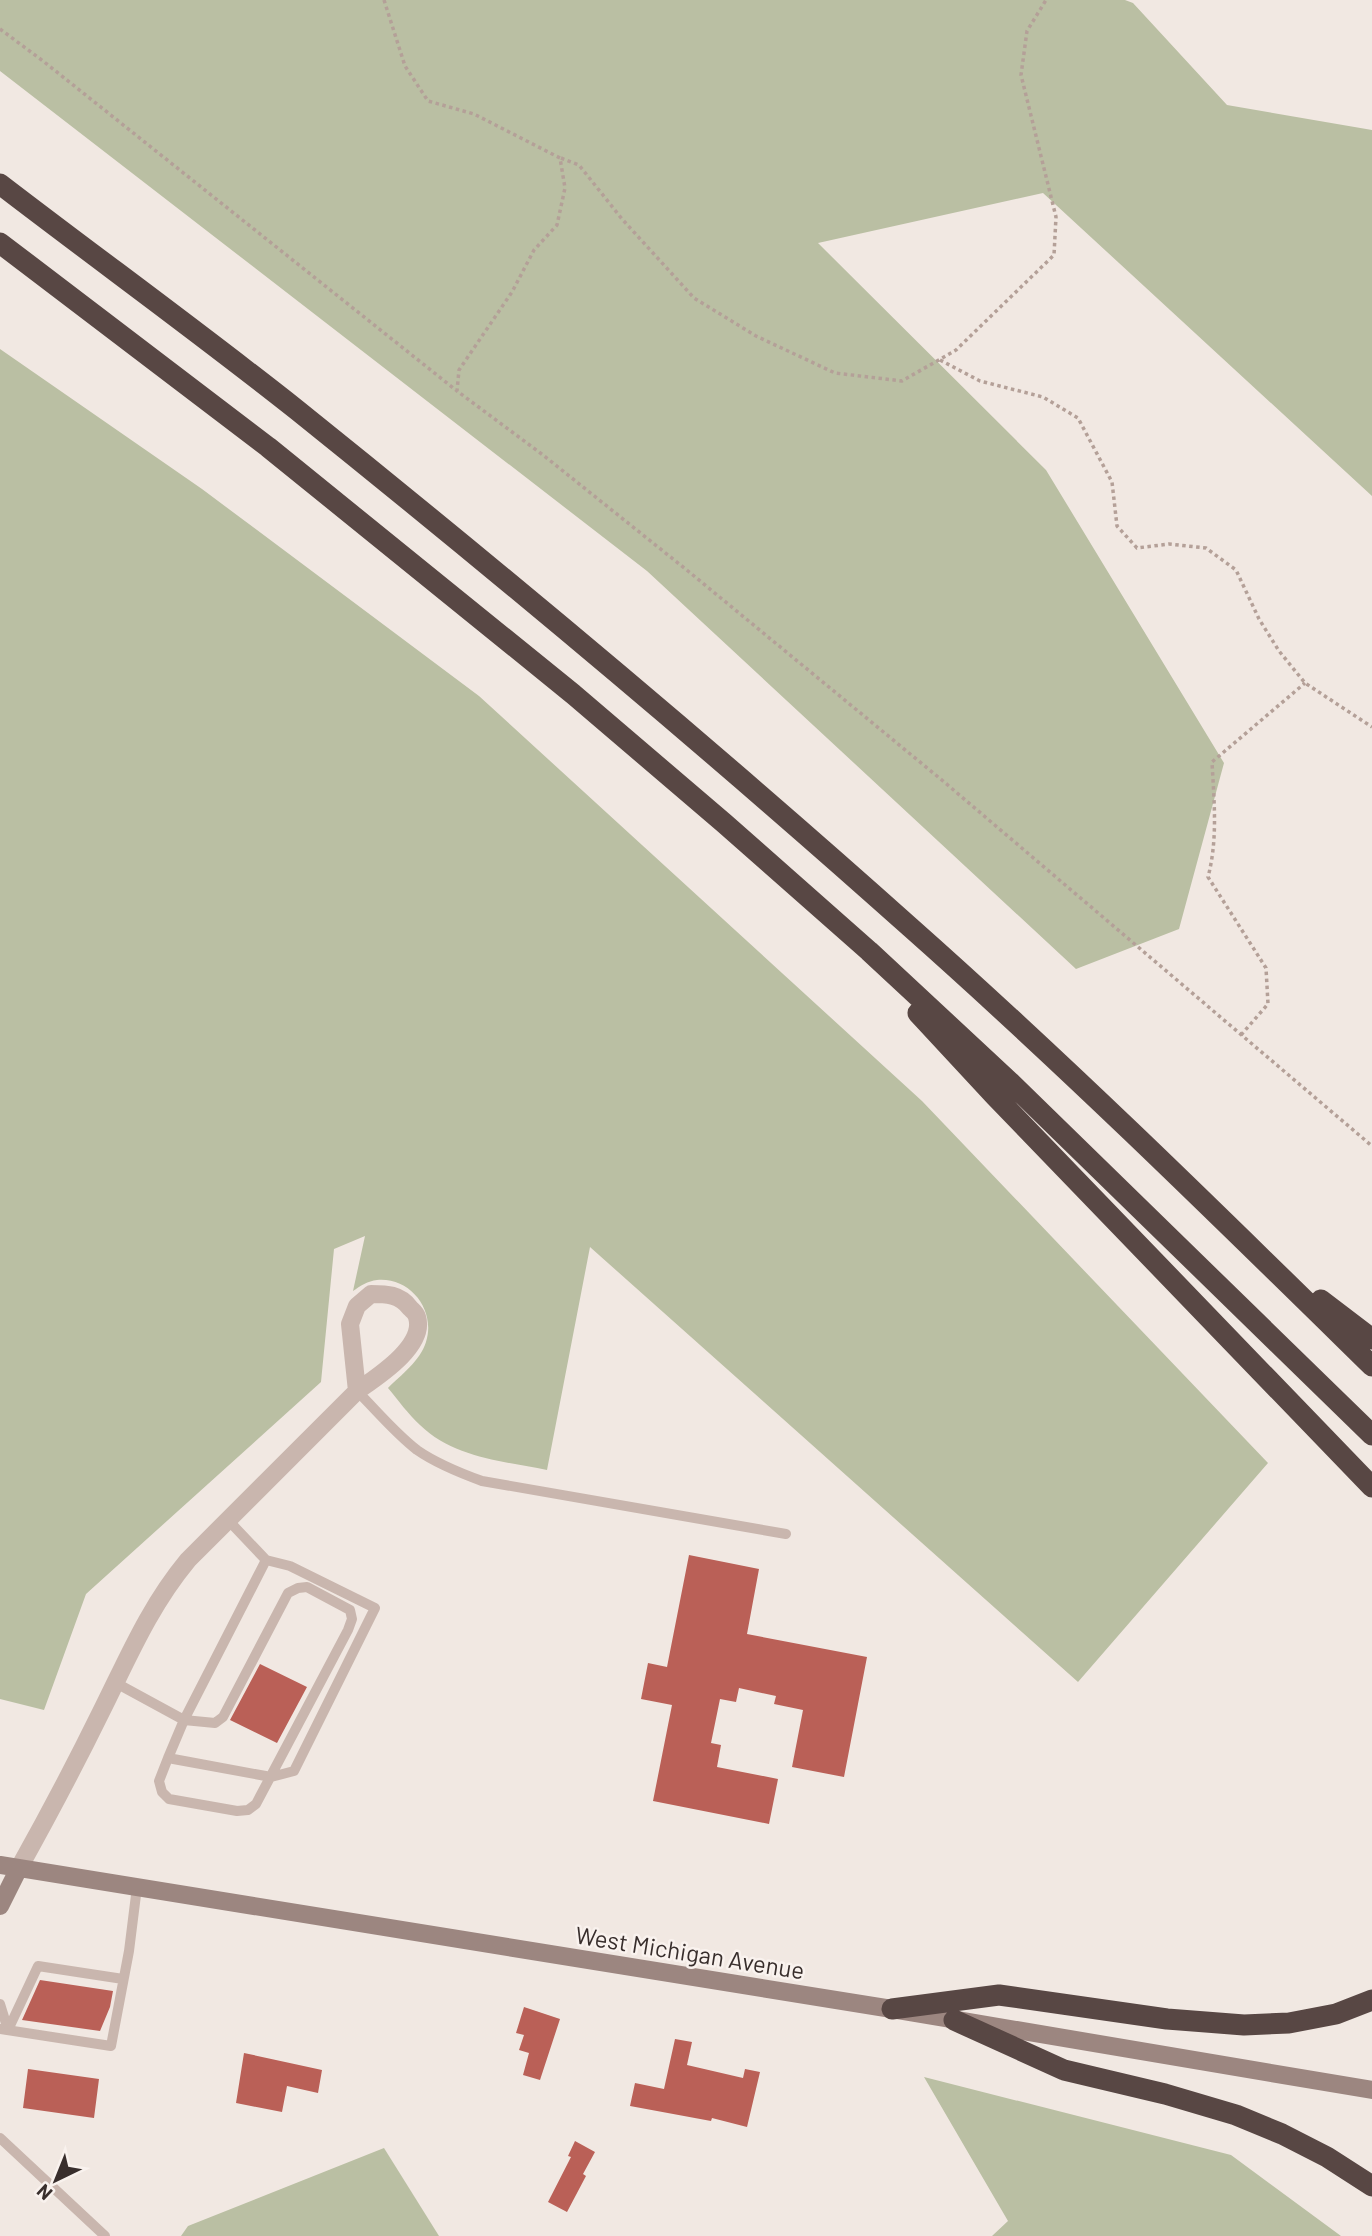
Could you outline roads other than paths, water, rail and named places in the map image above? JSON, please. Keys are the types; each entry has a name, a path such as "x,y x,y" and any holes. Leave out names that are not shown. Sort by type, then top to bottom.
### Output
{"highway":[{"path":"0,184 294,408 649,699 910,927 1084,1087 1372,1366"},
{"path":"0,243 268,447 552,677 724,823 869,950 1021,1092 1372,1435"},
{"path":"869,950 900,994 1372,1487"},
{"path":"1250,1246 1372,1339"},
{"path":"892,2010 999,1995 1167,2019 1244,2025 1300,2021 1335,2014 1372,2000"},
{"path":"954,2020 1064,2070 1165,2094 1236,2115 1315,2151 1372,2186"}],"main road":[{"name":"West Michigan Avenue","path":"0,1865 1372,2090"},
{"path":"0,1906 19,1868"}],"street":[{"path":"19,1868 67,1781 148,1616 166,1586 188,1560 358,1391 405,1353 416,1335 417,1317 404,1300 388,1294 370,1294 357,1306 350,1324 358,1391"}],"lane":[{"path":"358,1391 418,1451 450,1469 482,1481 786,1534"},
{"path":"168,1758 271,1777 294,1771 375,1608 290,1566 266,1560 228,1520"},
{"path":"116,1682 184,1720 215,1723 223,1717 288,1593 307,1587 350,1610 352,1619 348,1630 256,1804 248,1810 237,1811 169,1799 162,1792 159,1781 184,1720 266,1560"},
{"path":"4,2029 111,2046 129,1951 136,1887"},
{"path":"4,2029 38,1966 123,1979"},
{"path":"57,1983 63,1970"},
{"path":"94,1988 100,1976"},
{"path":"0,2004 4,2029"},
{"path":"33,2034 39,2022"},
{"path":"70,2039 76,2027"},
{"path":"0,2138 106,2236"}]}
